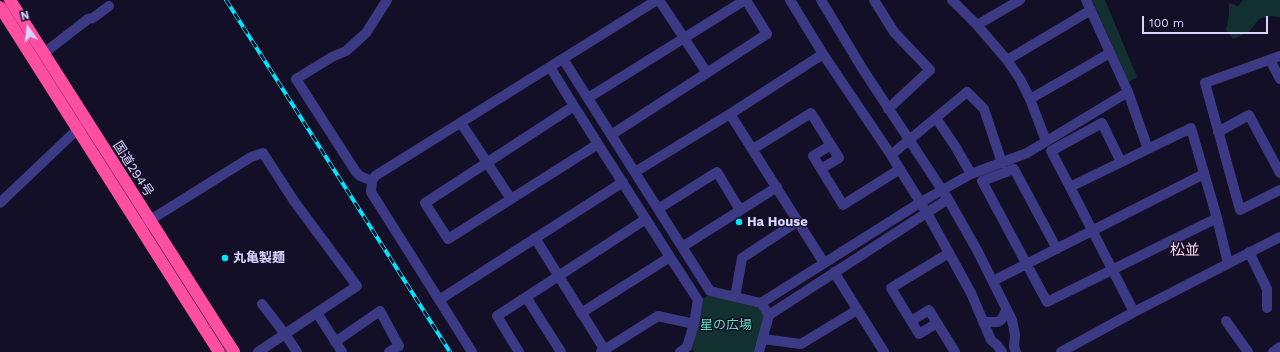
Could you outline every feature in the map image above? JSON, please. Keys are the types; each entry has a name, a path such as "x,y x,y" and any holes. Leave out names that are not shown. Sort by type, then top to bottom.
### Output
{"highway":[{"name":"国道294号","path":"10,0 44,54 81,125"},
{"name":"国道294号","path":"0,7 81,125 144,223 234,352"},
{"name":"国道294号","path":"144,223 219,352"}],"street":[{"path":"372,181 360,176 356,172 296,79 332,56 346,51 366,33 387,0"},
{"path":"472,352 371,192 372,181 375,176 658,0 707,73"},
{"path":"588,98 746,0 767,34 611,135"},
{"path":"790,0 823,54 921,202 971,293 991,340 1002,352"},
{"path":"821,0 888,109 948,199 993,281 1012,320 1015,335 1014,347 1016,352"},
{"path":"874,0 894,32 930,70 888,109"},
{"path":"952,0 977,25 1007,60 1020,79 1030,99 1046,141"},
{"path":"977,25 1020,0"},
{"path":"1086,0 1128,92 1148,149"},
{"path":"44,54 88,19 93,18 109,6"},
{"path":"1007,60 1091,10"},
{"path":"1030,99 1110,53"},
{"path":"635,172 730,114 823,54"},
{"path":"1280,56 1205,83 1240,210 1280,190"},
{"path":"563,59 710,290 761,303 769,315"},
{"path":"1270,60 1280,79"},
{"path":"550,67 698,300 688,347 680,352"},
{"path":"891,155 967,92 984,109 1002,162"},
{"path":"761,303 921,202 971,174 1026,153 1128,92"},
{"path":"574,106 426,203 448,239 598,144"},
{"path":"753,149 811,113 839,158 821,169"},
{"path":"730,114 824,263"},
{"path":"1218,132 1249,116 1280,173"},
{"path":"936,118 955,146 971,174"},
{"path":"461,122 511,199"},
{"path":"1121,162 1102,123 1051,151 1134,312"},
{"path":"0,203 81,125"},
{"path":"1070,187 1191,128 1218,218 1228,263"},
{"path":"831,145 813,156 843,204 900,169"},
{"path":"144,223 252,157 264,153 294,201 357,286 258,352"},
{"path":"1057,249 1014,169 982,181 1046,302 1218,218"},
{"path":"658,209 717,172 740,210"},
{"path":"993,281 1204,174"},
{"path":"439,300 622,182"},
{"path":"682,247 777,187"},
{"path":"760,352 769,315 948,199"},
{"path":"519,352 497,316 646,219"},
{"path":"735,297 742,258 798,221"},
{"path":"1061,352 1134,312 1280,237"},
{"path":"535,238 604,351 658,316 694,324"},
{"path":"937,322 919,334 891,288 949,252"},
{"path":"1249,252 1267,289 1267,308"},
{"path":"581,313 670,257"},
{"path":"834,272 881,351"},
{"path":"526,297 561,352"},
{"path":"262,304 285,334 296,352"},
{"path":"763,340 801,344 857,310"},
{"path":"911,321 929,310 955,352"},
{"path":"983,322 998,322 1002,319 1006,310"},
{"path":"335,342 380,311 399,346 389,352"},
{"path":"317,313 342,352"},
{"path":"1226,321 1248,352"},
{"path":"1273,352 1280,347"}],"green space":[{"path":"1092,0 1105,0 1137,77 1129,82"},
{"path":"1243,0 1280,0 1280,17 1270,16 1259,19 1249,32 1233,39 1226,30 1229,15 1229,3 1238,6"},
{"name":"星の広場","path":"710,294 759,306 765,316 756,352 694,352 692,349 702,299"}],"railway":[{"path":"226,0 450,352"}],"place":[{"name":"Ha House","path":"739,222"},
{"name":"丸亀製麺","path":"225,258"}],"district":[{"name":"松並","path":"1185,251"}]}
